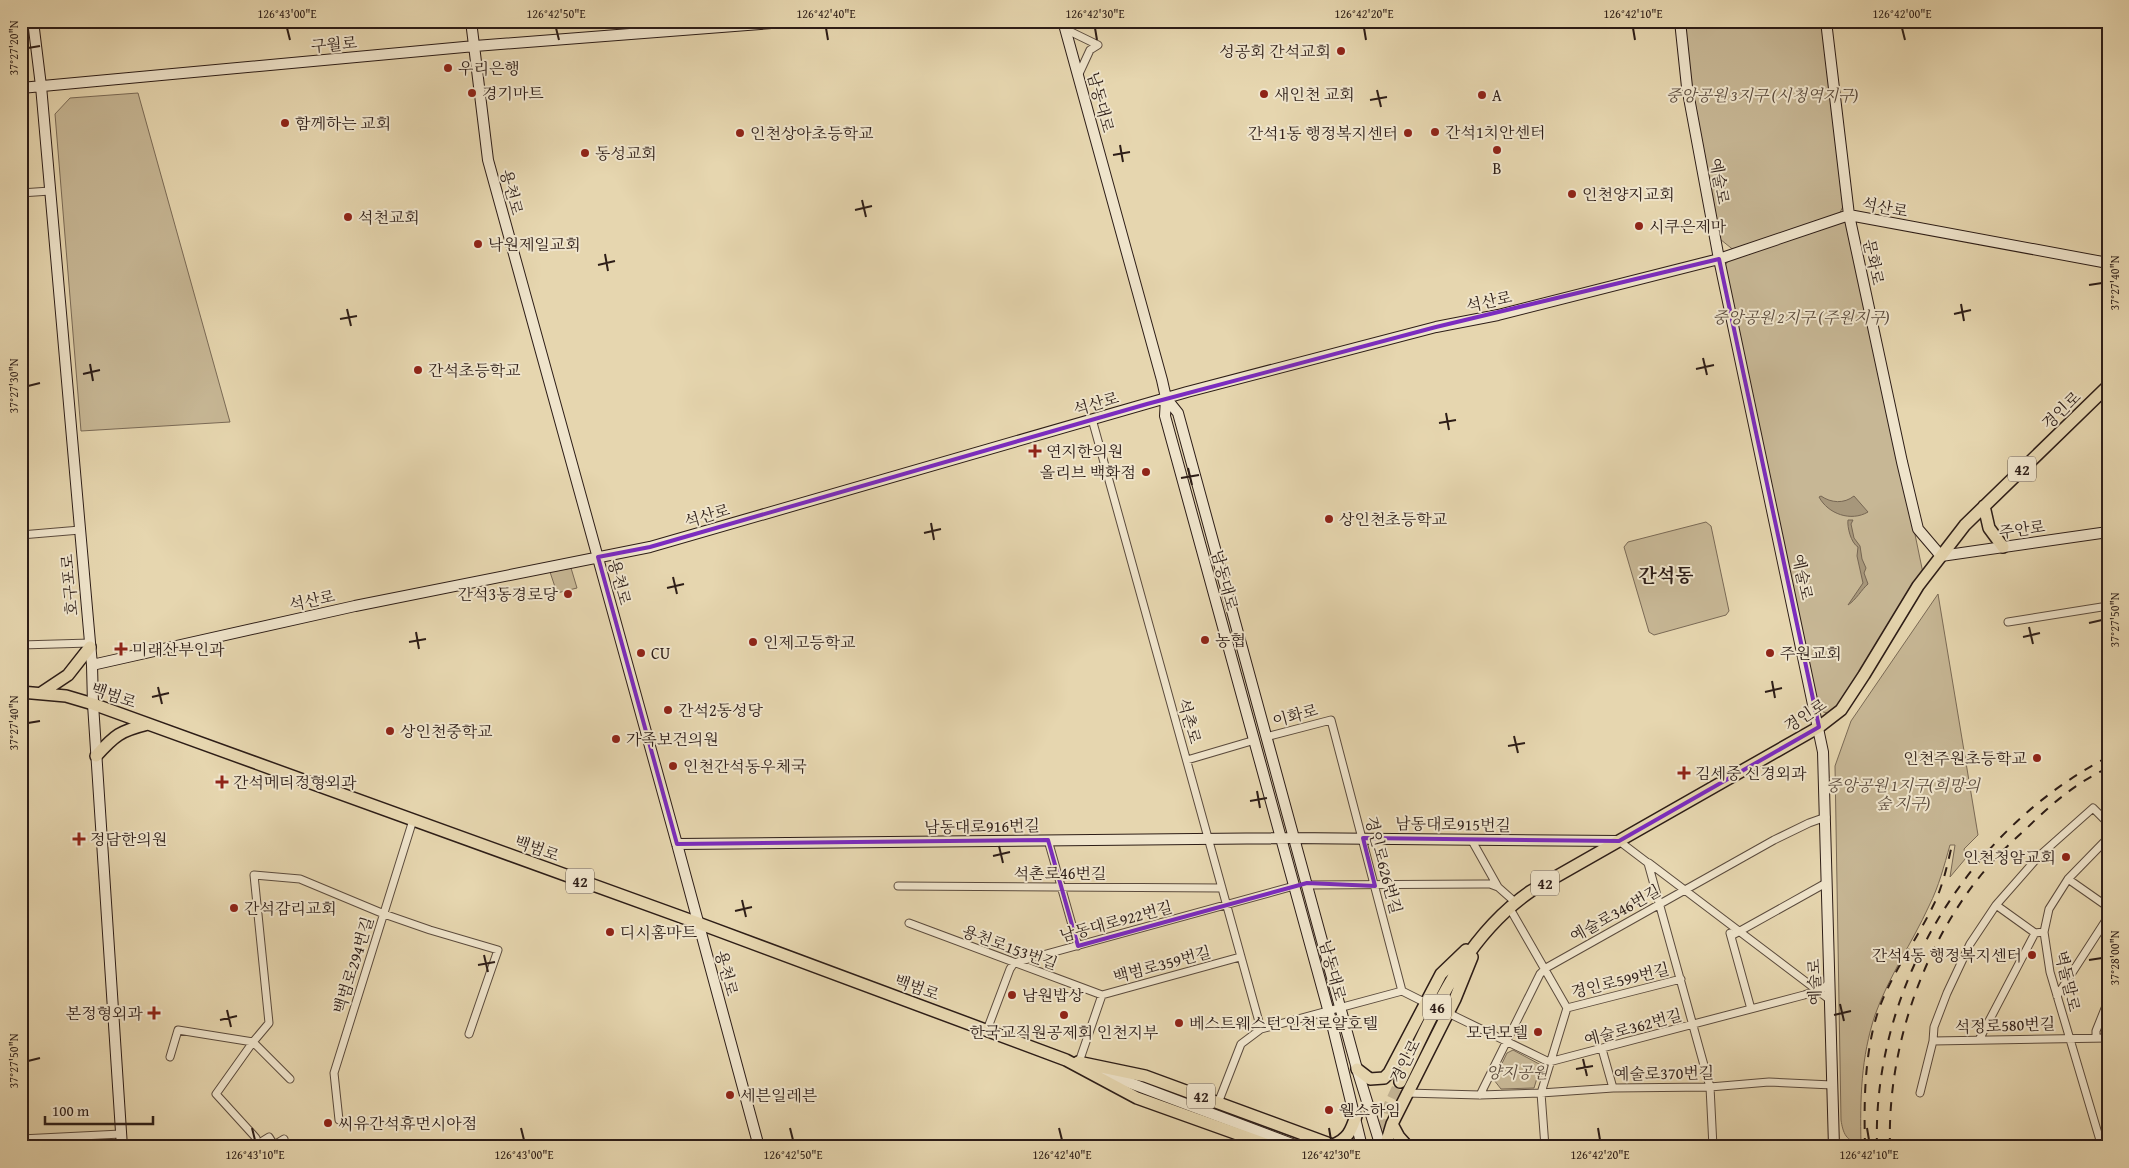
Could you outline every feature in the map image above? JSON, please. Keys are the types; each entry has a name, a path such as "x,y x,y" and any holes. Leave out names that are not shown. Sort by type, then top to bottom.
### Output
{"main road":[{"name":"호구포로","path":"33,21 41,86 92,665 96,756 122,1147"},
{"name":"용천로","path":"471,21 488,160 759,1147"},
{"name":"구월로","path":"21,88 475,46 798,21"},
{"name":"예술로","path":"1680,21 1688,87 1719,258 1823,752 1834,1147"},
{"name":"문화로","path":"1826,21 1849,215 1918,529 1941,556"},
{"name":"남동대로","path":"1064,25 1166,398 1165,416 1255,740 1288,838 1294,886 1356,1116 1362,1147"},
{"name":"석산로","path":"92,665 346,608 650,546 1166,398 1418,331 1498,315 1719,258 1849,215 2108,263"},
{"name":"경인로","path":"1389,1073 1441,974 1512,904 1618,841 1819,727 1841,710 1918,586 1965,526 2108,386"},
{"path":"1166,398 1178,413 1266,737 1288,838 1308,885 1357,1070 1381,1147"},
{"path":"1984,506 1989,528 2003,547"},
{"name":"주안로","path":"1941,556 2108,532"},
{"path":"41,693 68,675 90,645"},
{"name":"백범로","path":"21,692 66,696 93,704 698,923 1300,1147"},
{"path":"96,756 116,735 148,724"},
{"name":"남동대로916번길","path":"677,844 1288,838"},
{"name":"남동대로915번길","path":"1288,838 1618,841"},
{"name":"경인로","path":"1405,1086 1448,1013 1480,937"},
{"name":"경인로","path":"1386,1147 1405,1086 1445,992 1480,937"},
{"name":"백범로","path":"1066,1060 1145,1076 1335,1146"},
{"name":"백범로","path":"1066,1060 1137,1098 1274,1147"},
{"path":"1357,1070 1370,1079 1384,1078 1389,1073"},
{"path":"1389,1073 1389,1079 1398,1087 1405,1088 1405,1086"},
{"path":"1335,1146 1349,1135 1356,1116"},
{"path":"1392,1124 1398,1137 1408,1147"}],"street":[{"path":"1064,25 1098,45 1090,50 1078,76"},
{"path":"21,193 50,191"},
{"name":"석촌로","path":"1092,419 1240,957 1262,1029"},
{"path":"21,535 80,530"},
{"path":"2008,622 2108,606"},
{"path":"21,642 90,645"},
{"name":"이화로","path":"1266,737 1331,720"},
{"name":"경인로626번길","path":"1331,720 1402,991"},
{"name":"이화로","path":"1186,760 1255,740"},
{"path":"1920,1093 1933,1041 1934,1027 1951,984 1970,944 1996,906 2039,856 2093,808 2108,823"},
{"name":"예술로346번길","path":"1480,1095 1540,974 1544,970 1774,840 1809,823 1826,818"},
{"name":"백범로294번길","path":"339,1120 334,1073 413,820"},
{"name":"벽돌말로","path":"2102,1147 2050,972 2044,932 2049,909 2068,879 2108,838"},
{"path":"1472,839 1498,887 1512,904 1544,970 1567,1008 1541,1093 1545,1147"},
{"path":"1048,840 1078,946"},
{"path":"1618,841 1728,924 1734,934 1751,1009"},
{"name":"경인로599번길","path":"1648,863 1710,1087 1713,1147"},
{"path":"256,1138 216,1094 269,1023 254,875 300,880 384,914 498,950 469,1034"},
{"path":"2068,879 2108,907"},
{"path":"1734,934 1826,883"},
{"path":"1308,885 1490,884 1498,887"},
{"name":"석촌로46번길","path":"898,886 1222,888"},
{"name":"남동대로922번길","path":"1014,963 1294,886"},
{"path":"1996,906 2036,933 2044,932"},
{"path":"2057,996 2108,917"},
{"name":"용천로153번길","path":"909,924 1102,995"},
{"path":"1979,1040 2036,933"},
{"path":"1734,934 1830,1000"},
{"name":"백범로359번길","path":"1079,1062 1102,995 1240,957"},
{"path":"987,1030 1014,963"},
{"name":"경인로599번길","path":"1567,1008 1681,979"},
{"name":"예술로362번길","path":"1549,1062 1804,995 1824,988 1829,984"},
{"path":"1218,1103 1242,1044 1262,1029 1402,991 1426,1002"},
{"path":"2096,1037 2096,1031 2108,1001"},
{"path":"1448,1013 1549,1062"},
{"path":"170,1057 178,1030 253,1042 290,1079"},
{"name":"석정로580번길","path":"1933,1041 2068,1037 2108,1038"},
{"path":"1602,1049 1613,1088"},
{"name":"예술로370번길","path":"1405,1086 1480,1095 1613,1088 1710,1087 1769,1082 1832,1085"},
{"path":"21,1139 121,1134"},
{"path":"252,1147 269,1137 274,1146 284,1139"}],"highlighted area":[{"path":"1719,259 1819,727 1619,841 1363,838 1375,886 1307,883 1078,946 1048,840 677,844 598,557 650,547 1147,404 1436,327"}],"green space":[{"name":"중앙공원 2지구 (주원지구)","path":"1681,21 1825,21 1847,198 1837,219 1851,224 1924,578 1841,710 1835,712 1823,712 1812,696 1721,270 1736,252 1715,235"},
{"path":"138,93 230,422 81,431 55,114 70,98"},
{"path":"1706,522 1711,526 1729,611 1726,615 1654,635 1649,632 1624,547 1628,542"},
{"path":"571,568 577,588 557,593 550,572"},
{"name":"중앙공원 1지구(희망의 숲 지구)","path":"1938,594 1978,835 1964,849 1966,858 1950,877 1955,845 1950,845 1933,898 1887,987 1875,1015 1870,1031 1862,1078 1861,1143 1852,1141 1846,1136 1841,1120 1835,766 1851,721"},
{"name":"양지공원","path":"1513,1050 1541,1065 1534,1088 1501,1089 1494,1080 1507,1053"}],"shaded area":[{"path":"1854,496 1868,512 1854,516 1840,515 1823,503 1819,497 1838,502"},
{"path":"1848,520 1853,520 1851,524 1854,538 1860,546 1866,568 1864,573 1868,584 1848,605 1863,583 1857,556 1858,547 1850,535"}],"tunnel":[{"path":"1380,1146 1387,1110 1400,1082"}],"railway":[{"path":"1877,1147 1880,1088 1891,1029 1911,973 1938,920 1972,871 2012,826 2057,788 2108,757"},
{"path":"1890,1147 1891,1111 1902,1039 1912,1003 1941,935 1981,875 2003,851 2064,795 2085,780 2108,768"},
{"path":"1865,1147 1867,1066 1876,1018 1887,989 1926,920 1936,898 1952,845"}],"place":[{"name":"성공회 간석교회","path":"1341,51"},
{"name":"우리은행","path":"448,68"},
{"name":"경기마트","path":"472,93"},
{"name":"새인천 교회","path":"1264,94"},
{"name":"A","path":"1482,95"},
{"name":"함께하는 교회","path":"285,123"},
{"name":"간석1치안센터","path":"1435,132"},
{"name":"인천상아초등학교","path":"740,133"},
{"name":"간석1동 행정복지센터","path":"1408,133"},
{"name":"B","path":"1497,150"},
{"name":"동성교회","path":"585,153"},
{"name":"인천양지교회","path":"1572,194"},
{"name":"석천교회","path":"348,217"},
{"name":"시쿠은제마","path":"1639,226"},
{"name":"낙원제일교회","path":"478,244"},
{"name":"간석초등학교","path":"418,370"},
{"name":"연지한의원","path":"1035,451"},
{"name":"올리브 백화점","path":"1146,472"},
{"name":"상인천초등학교","path":"1329,519"},
{"name":"간석3동경로당","path":"568,594"},
{"name":"농협","path":"1205,640"},
{"name":"인제고등학교","path":"753,642"},
{"name":"미래산부인과","path":"121,649"},
{"name":"CU","path":"641,653"},
{"name":"주원교회","path":"1770,653"},
{"name":"간석2동성당","path":"668,710"},
{"name":"상인천중학교","path":"390,731"},
{"name":"가족보건의원","path":"616,739"},
{"name":"인천주원초등학교","path":"2037,758"},
{"name":"인천간석동우체국","path":"673,766"},
{"name":"김세중 신경외과","path":"1684,773"},
{"name":"간석메디정형외과","path":"222,782"},
{"name":"정담한의원","path":"79,839"},
{"name":"인천청암교회","path":"2066,857"},
{"name":"간석감리교회","path":"234,908"},
{"name":"디시홈마트","path":"610,932"},
{"name":"간석4동 행정복지센터","path":"2032,955"},
{"name":"남원밥상","path":"1012,995"},
{"name":"본정형외과","path":"154,1013"},
{"name":"한국교직원공제회 인천지부","path":"1064,1015"},
{"name":"베스트웨스턴 인천로얄호텔","path":"1179,1023"},
{"name":"모던모텔","path":"1538,1032"},
{"name":"세븐일레븐","path":"730,1095"},
{"name":"웰스하임","path":"1329,1110"},
{"name":"씨유간석휴먼시아점","path":"328,1123"}],"district":[{"name":"간석동","path":"1666,575"}],"park label":[{"name":"중앙공원 3지구 (시청역지구)","path":"1762,95"}]}
